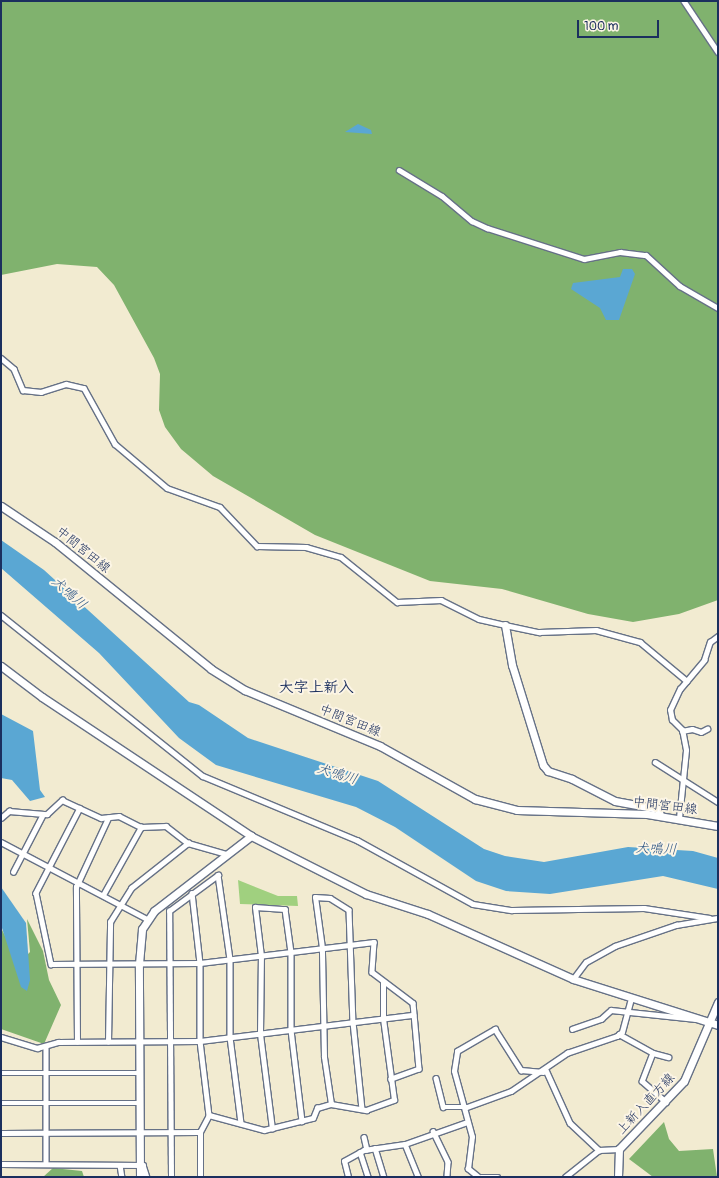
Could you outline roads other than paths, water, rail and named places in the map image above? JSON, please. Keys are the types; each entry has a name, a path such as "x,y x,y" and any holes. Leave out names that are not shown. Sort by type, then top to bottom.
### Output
{"street":[{"path":"684,1 718,52"},
{"path":"399,170 442,196 472,221 488,228 584,259 620,252 646,255 680,286 718,308"},
{"path":"1,358 14,369 23,390 41,392 66,384 84,388 115,444 167,488 220,507 256,546 300,547 341,557 392,600 442,600 479,619 505,626 539,632 596,630 640,642 687,681"},
{"name":"中間宮田線","path":"1,506 55,542 211,669 245,690 380,746 475,799 517,810 660,816 679,818 718,826"},
{"path":"1,615 203,776 357,840 439,889 473,904 512,910 644,908 709,918 718,918"},
{"path":"505,626 512,665 543,765 548,772 615,801 658,809 660,816"},
{"path":"679,818 686,750 682,731 669,715 687,681 718,636"},
{"path":"1,666 42,697 251,836 366,894 428,914 573,979 696,1019"},
{"path":"682,731 692,729 701,732 707,729"},
{"path":"655,762 682,782 718,802"},
{"path":"13,872 42,816 62,800 108,818 119,816 141,827 166,826 188,843 226,854"},
{"path":"80,808 36,896 51,964 200,963 374,942 372,972 383,982 410,999 413,1015 419,1069 391,1079"},
{"path":"1,818 9,811 42,816"},
{"path":"77,1042 77,883 108,818"},
{"path":"103,895 141,827"},
{"path":"140,1177 139,942 147,919 226,854 251,836"},
{"path":"1,842 147,919"},
{"path":"108,1042 108,935 119,904 131,888 188,843"},
{"path":"171,1177 170,911 218,875 230,960 230,1037 241,1123"},
{"path":"192,893 200,963 200,1041 209,1114 200,1132 200,1177"},
{"path":"331,1104 322,1026 322,948 315,897 336,900 349,910 353,944 353,1022 362,1109"},
{"path":"272,1129 260,1034 261,956 254,907 285,909 291,952 292,1030 302,1120"},
{"path":"573,979 596,955 676,925 709,918"},
{"path":"209,1114 241,1123 272,1129 313,1118 317,1108 331,1104 362,1109 394,1100 383,1019 383,982"},
{"path":"619,1034 630,998"},
{"name":"上新入直方線","path":"617,1176 619,1149 666,1102 684,1081 714,1020 718,1002"},
{"path":"572,1029 601,1019 611,1010 714,1020 718,1025"},
{"path":"46,1164 46,1048 50,1044 77,1042 200,1041 413,1015"},
{"path":"498,1177 479,1177 468,1169 472,1137 467,1122 467,1107 454,1071 457,1051 496,1029 521,1070 545,1071"},
{"path":"436,1078 443,1107 467,1107 511,1092 545,1071 567,1053 619,1034 653,1053 668,1057"},
{"path":"1,1037 46,1048"},
{"path":"653,1053 642,1081 666,1102"},
{"path":"545,1071 570,1123 599,1150"},
{"path":"1,1073 140,1073"},
{"path":"1,1103 140,1103"},
{"path":"348,1177 344,1161 360,1152 375,1148 405,1144 433,1131 467,1122"},
{"path":"433,1131 448,1162 447,1177"},
{"path":"1,1133 200,1132"},
{"path":"364,1137 367,1150"},
{"path":"405,1144 418,1177"},
{"path":"375,1148 384,1177"},
{"path":"565,1177 599,1150 619,1149"},
{"path":"360,1152 368,1177"},
{"path":"1,1164 140,1165 146,1167 147,1177"},
{"path":"120,1165 122,1177"}],"water":[{"path":"358,124 371,130 372,134 345,132"},
{"path":"623,269 632,269 635,274 619,320 606,320 600,308 571,289 573,283 620,277"},
{"name":"犬鳴川","path":"1,540 44,570 189,702 199,705 248,738 378,781 484,849 505,856 544,862 628,847 693,851 718,858 718,889 663,876 550,894 506,891 476,881 395,827 356,807 216,765 179,738 99,653 1,568"},
{"path":"1,714 33,731 40,790 45,797 30,801 12,780 1,778"},
{"path":"1,887 26,923 30,980 27,991 21,987 1,925"}],"district":[{"name":"大字上新入","path":"316,688"}]}
